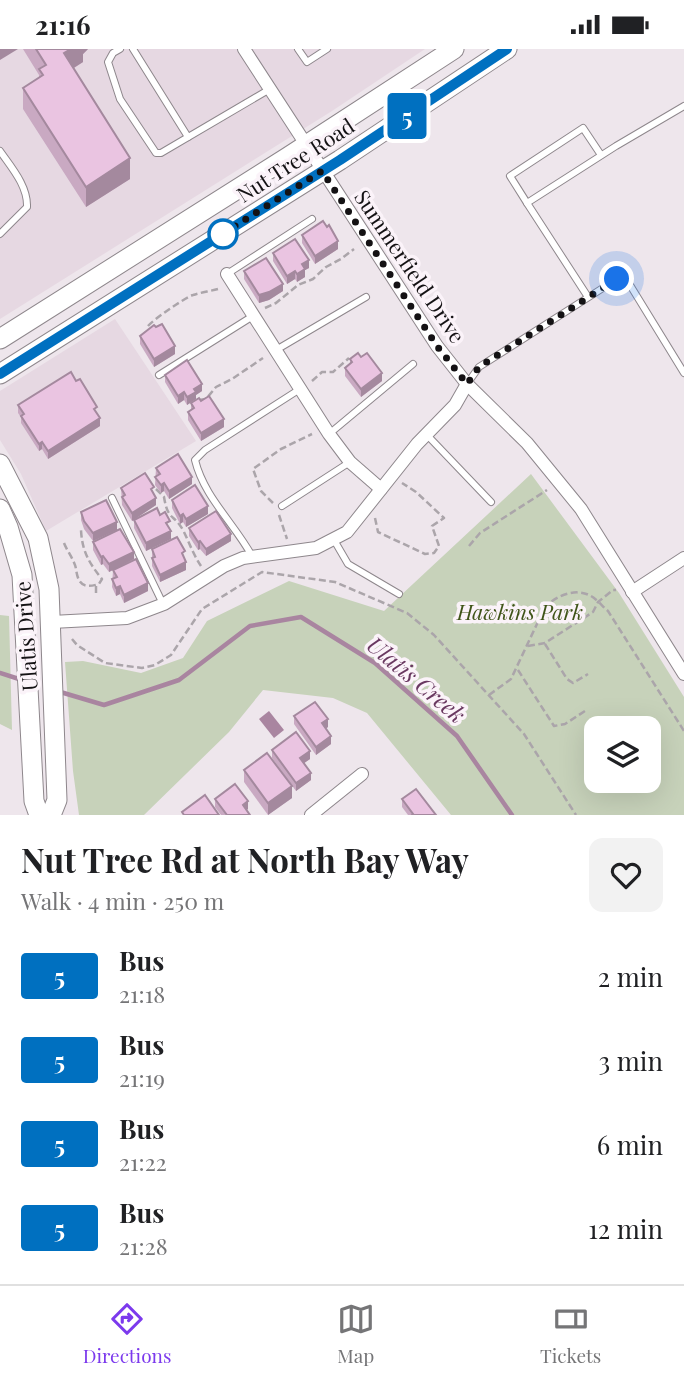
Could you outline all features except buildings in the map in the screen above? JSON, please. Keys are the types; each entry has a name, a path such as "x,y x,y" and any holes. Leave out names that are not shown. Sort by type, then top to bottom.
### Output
{"main road":[{"name":"Nut Tree Road","path":"0,339 454,49"},
{"name":"Nut Tree Road","path":"0,374 322,171 507,49"},
{"name":"Ulatis Drive","path":"0,464 38,538 49,589 57,800 51,815"},
{"name":"Ulatis Drive","path":"0,509 22,575 34,801 39,815"},
{"path":"22,575 34,592 40,645 54,677"}],"street":[{"name":"Summerfield Drive","path":"244,49 437,346 467,384 527,443 560,481 581,509 684,674"},
{"path":"229,278 350,462 381,489"},
{"path":"52,622 127,618 164,604 224,566 252,556 316,548 334,541 347,532 390,475 456,405 467,384"},
{"path":"632,592 684,558"},
{"path":"311,815 362,774"}],"lane":[{"path":"133,49 188,137"},
{"path":"298,49 307,62 327,49"},
{"path":"114,52 108,62 120,99 156,153 161,153 270,89"},
{"path":"527,203 684,106"},
{"path":"587,297 510,176 583,128 601,155"},
{"path":"0,151 18,177 27,201 27,207 0,234"},
{"path":"229,278 312,219"},
{"path":"467,384 479,367 617,279 630,285 684,373"},
{"path":"276,350 366,297"},
{"path":"159,375 253,316"},
{"path":"327,430 413,364"},
{"path":"252,556 198,475 195,460 205,450 300,389"},
{"path":"427,435 491,502"},
{"path":"282,506 350,462"},
{"path":"112,498 164,604"},
{"path":"334,541 348,564 399,594"}],"path":[{"path":"253,316 276,303 298,285 313,279 354,249"},
{"path":"148,326 156,317 174,308 190,295 220,289 229,278"},
{"path":"193,402 206,398 216,387 276,350"},
{"path":"300,389 322,372 333,372 349,358"},
{"path":"288,540 276,507 261,491 253,469 281,449 327,430"},
{"path":"364,511 377,519 378,532 425,554 435,553 439,546 432,526 444,518 416,492 390,475"},
{"path":"156,489 164,497 167,513 182,529 190,549 208,577"},
{"path":"468,546 480,534 547,490"},
{"path":"80,530 87,558 102,579 96,586 96,596"},
{"path":"64,543 76,568 76,577 89,586 96,586"},
{"path":"72,639 105,663 142,668 155,665 171,655 202,609 262,572 290,572 335,582 407,613 434,635 524,734 576,815"},
{"path":"528,646 545,643 593,612 598,602 613,590 617,590"},
{"path":"489,695 511,679 545,607 552,599 575,592 590,595 608,611 684,731"},
{"path":"548,596 552,599"},
{"path":"545,643 567,679 573,683 588,674"},
{"path":"517,668 554,726 565,724 585,711"}],"shaded area":[{"path":"0,49 425,49 332,111 0,319"},
{"path":"115,319 196,441 46,531 21,474 0,440 0,391"},
{"path":"269,711 284,730 274,738 259,719"}],"green space":[{"name":"Hawkins Park","path":"531,474 619,593 684,697 684,815 451,815 367,713 333,698 263,690 229,732 144,815 79,815 65,662 83,661 141,673 183,658 207,621 289,581 384,611"},
{"path":"0,615 9,616 12,730 0,724"}],"waterway":[{"name":"Ulatis Creek","path":"57,691 104,705 179,680 250,626 301,617 375,663 457,736 512,815"},
{"name":"Ulatis Creek","path":"0,673 22,680"}],"bus line":[{"name":"5","path":"0,374 340,160 507,49"}],"route":[{"path":"223,234 213,240 322,171 437,346 467,384 479,367 617,279"}]}
